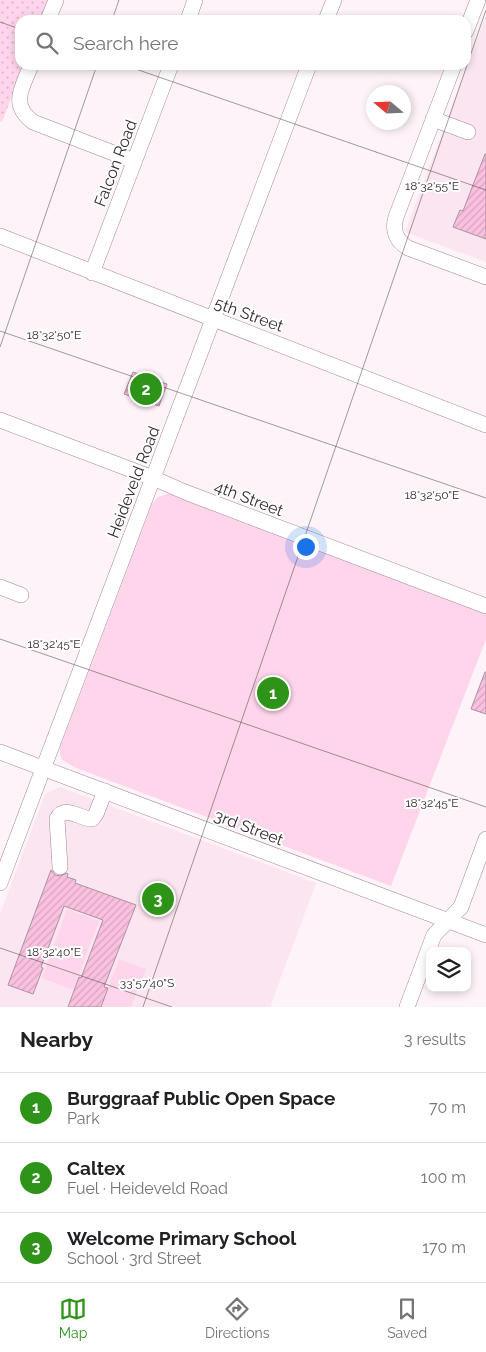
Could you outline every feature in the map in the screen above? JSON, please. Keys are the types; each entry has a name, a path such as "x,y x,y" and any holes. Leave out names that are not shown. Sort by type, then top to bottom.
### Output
{"street":[{"path":"50,15 56,0"},
{"path":"190,15 195,0"},
{"path":"328,15 334,0"},
{"path":"471,18 478,0"},
{"path":"30,70 19,98 19,104 26,117 33,122 134,161"},
{"name":"Falcon Road","path":"92,272 169,70"},
{"name":"Heideveld Road","path":"0,883 307,70"},
{"path":"452,70 394,223 394,230 399,242 408,248 486,277"},
{"path":"433,119 468,132"},
{"name":"5th Street","path":"0,236 232,325 486,426"},
{"name":"4th Street","path":"0,420 486,606"},
{"path":"0,587 21,595"},
{"name":"3rd Street","path":"0,752 486,935"},
{"path":"60,867 58,816 66,812 86,819 92,818 96,814 105,791"},
{"path":"408,1007 434,935 461,907 486,839"}],"shaded area":[{"path":"0,0 48,0 43,15 15,15 15,70 22,70 2,122 0,121"},
{"path":"486,16 486,262 405,232 466,70 471,70 471,56"},
{"path":"173,494 486,613 486,639 391,886 76,768 62,760 60,748 152,504 158,497"},
{"path":"60,787 316,883 270,1007 0,1007 0,914 45,794"},
{"path":"67,909 99,921 73,990 42,978"},
{"path":"119,959 146,969 131,1007 101,1007"}],"building":[{"path":"485,154 486,239 453,227 460,210 463,211"},
{"path":"133,372 167,384 159,406 124,394"},
{"path":"486,672 486,714 471,709"},
{"path":"51,870 55,875 60,876 67,873 67,877 76,880 75,883 136,905 104,987 108,988 101,1007 68,1007 103,920 64,906 33,994 8,985"}],"place":[{"name":"Caltex","path":"146,389"},
{"name":"Burggraaf Public Open Space","path":"273,693"},
{"name":"Welcome Primary School","path":"158,899"}]}
